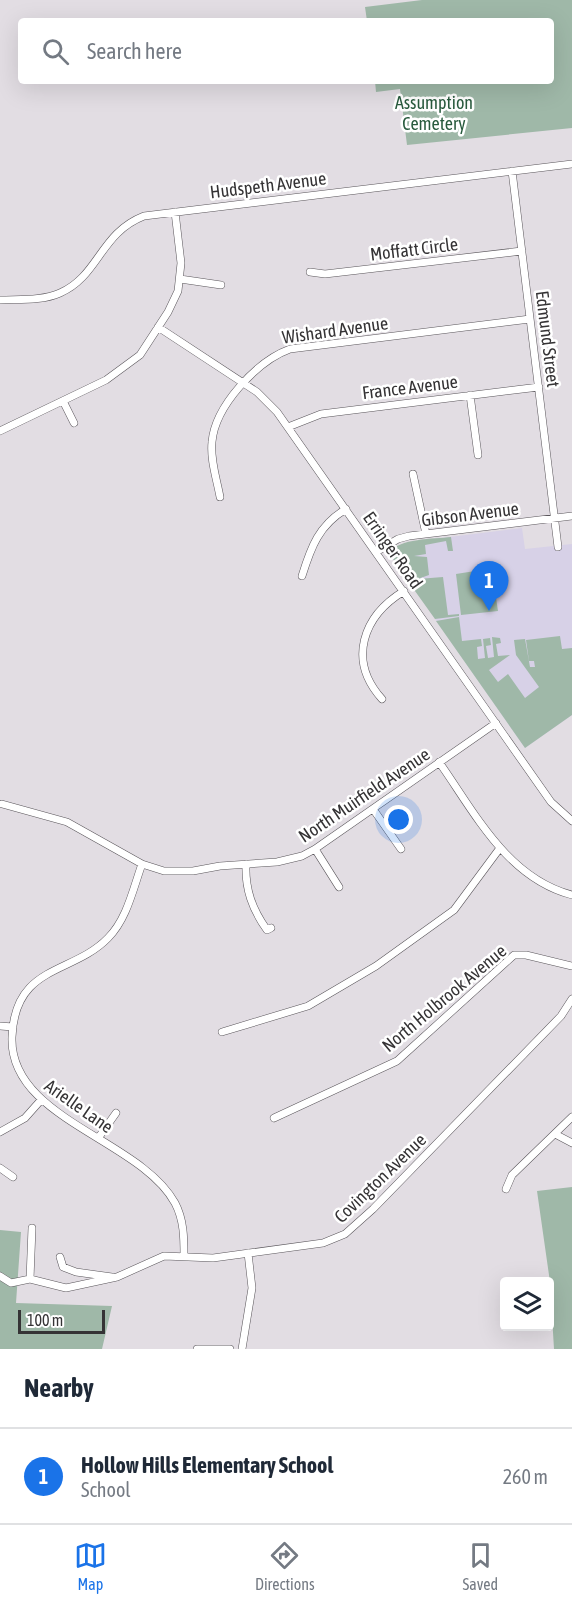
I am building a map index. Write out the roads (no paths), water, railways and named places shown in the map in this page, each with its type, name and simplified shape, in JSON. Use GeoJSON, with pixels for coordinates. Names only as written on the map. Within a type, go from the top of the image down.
{"type":"FeatureCollection","features":[{"type":"Feature","properties":{"kind":"street","name":"Hudspeth Avenue"},"geometry":{"type":"LineString","coordinates":[[0,300],[42,298],[61,292],[83,277],[110,239],[123,226],[144,216],[572,164]]}},
{"type":"Feature","properties":{"kind":"street","name":"Edmund Street"},"geometry":{"type":"LineString","coordinates":[[512,171],[558,547]]}},
{"type":"Feature","properties":{"kind":"street"},"geometry":{"type":"LineString","coordinates":[[0,432],[106,380],[130,364],[174,302],[180,279],[181,263],[175,212]]}},
{"type":"Feature","properties":{"kind":"street","name":"Moffatt Circle"},"geometry":{"type":"LineString","coordinates":[[310,272],[325,274],[522,251]]}},
{"type":"Feature","properties":{"kind":"street"},"geometry":{"type":"LineString","coordinates":[[180,279],[221,285]]}},
{"type":"Feature","properties":{"kind":"street","name":"Wishard Avenue"},"geometry":{"type":"LineString","coordinates":[[220,497],[211,450],[213,432],[221,414],[244,382],[265,360],[290,349],[530,319]]}},
{"type":"Feature","properties":{"kind":"street","name":"Erringer Road"},"geometry":{"type":"LineString","coordinates":[[158,327],[244,382],[268,401],[551,802],[572,821]]}},
{"type":"Feature","properties":{"kind":"street","name":"France Avenue"},"geometry":{"type":"LineString","coordinates":[[288,427],[321,414],[539,387]]}},
{"type":"Feature","properties":{"kind":"street"},"geometry":{"type":"LineString","coordinates":[[470,395],[478,455]]}},
{"type":"Feature","properties":{"kind":"street"},"geometry":{"type":"LineString","coordinates":[[63,401],[74,423]]}},
{"type":"Feature","properties":{"kind":"street"},"geometry":{"type":"LineString","coordinates":[[413,474],[426,534]]}},
{"type":"Feature","properties":{"kind":"street"},"geometry":{"type":"LineString","coordinates":[[302,576],[318,533],[329,520],[346,509]]}},
{"type":"Feature","properties":{"kind":"street","name":"Gibson Avenue"},"geometry":{"type":"LineString","coordinates":[[376,552],[398,539],[572,516]]}},
{"type":"Feature","properties":{"kind":"street"},"geometry":{"type":"LineString","coordinates":[[382,699],[365,671],[364,640],[378,611],[404,591]]}},
{"type":"Feature","properties":{"kind":"street","name":"North Muirfield Avenue"},"geometry":{"type":"LineString","coordinates":[[2,804],[67,822],[142,864],[174,872],[288,861],[315,849],[496,723]]}},
{"type":"Feature","properties":{"kind":"street"},"geometry":{"type":"LineString","coordinates":[[439,762],[500,848],[529,875],[572,895]]}},
{"type":"Feature","properties":{"kind":"street"},"geometry":{"type":"LineString","coordinates":[[372,809],[401,849]]}},
{"type":"Feature","properties":{"kind":"street"},"geometry":{"type":"LineString","coordinates":[[222,1032],[308,1006],[376,966],[454,910],[500,848]]}},
{"type":"Feature","properties":{"kind":"street"},"geometry":{"type":"LineString","coordinates":[[315,849],[339,887]]}},
{"type":"Feature","properties":{"kind":"street","name":"Arielle Lane"},"geometry":{"type":"LineString","coordinates":[[142,864],[124,914],[113,933],[98,947],[53,969],[35,982],[23,998],[13,1027],[13,1050],[19,1071],[30,1089],[41,1100],[99,1137],[165,1189],[181,1220],[184,1257]]}},
{"type":"Feature","properties":{"kind":"street"},"geometry":{"type":"LineString","coordinates":[[246,864],[247,885],[252,905],[267,930],[271,928]]}},
{"type":"Feature","properties":{"kind":"street","name":"North Holbrook Avenue"},"geometry":{"type":"LineString","coordinates":[[274,1118],[397,1060],[514,955],[526,955],[572,966]]}},
{"type":"Feature","properties":{"kind":"street","name":"Covington Avenue"},"geometry":{"type":"LineString","coordinates":[[0,1276],[11,1283],[30,1280],[66,1288],[117,1277],[164,1256],[213,1258],[323,1243],[355,1227],[561,1016],[572,999]]}},
{"type":"Feature","properties":{"kind":"street"},"geometry":{"type":"LineString","coordinates":[[0,1026],[13,1027]]}},
{"type":"Feature","properties":{"kind":"street"},"geometry":{"type":"LineString","coordinates":[[0,1132],[25,1118],[41,1100]]}},
{"type":"Feature","properties":{"kind":"street"},"geometry":{"type":"LineString","coordinates":[[99,1137],[116,1113]]}},
{"type":"Feature","properties":{"kind":"street"},"geometry":{"type":"LineString","coordinates":[[506,1189],[512,1175],[572,1117]]}},
{"type":"Feature","properties":{"kind":"street"},"geometry":{"type":"LineString","coordinates":[[555,1134],[572,1143]]}},
{"type":"Feature","properties":{"kind":"street"},"geometry":{"type":"LineString","coordinates":[[0,1168],[13,1177]]}},
{"type":"Feature","properties":{"kind":"street"},"geometry":{"type":"LineString","coordinates":[[30,1280],[32,1228]]}},
{"type":"Feature","properties":{"kind":"street"},"geometry":{"type":"LineString","coordinates":[[242,1349],[252,1288],[248,1253]]}},
{"type":"Feature","properties":{"kind":"street"},"geometry":{"type":"LineString","coordinates":[[60,1257],[63,1267],[76,1272],[117,1277]]}},
{"type":"Feature","properties":{"kind":"street"},"geometry":{"type":"LineString","coordinates":[[196,1349],[230,1349]]}},
{"type":"Feature","properties":{"kind":"place","name":"Hollow Hills Elementary School"},"geometry":{"type":"Point","coordinates":[489,611]}},
{"type":"Feature","properties":{"kind":"park label","name":"Assumption Cemetery"},"geometry":{"type":"Point","coordinates":[434,112]}}]}
